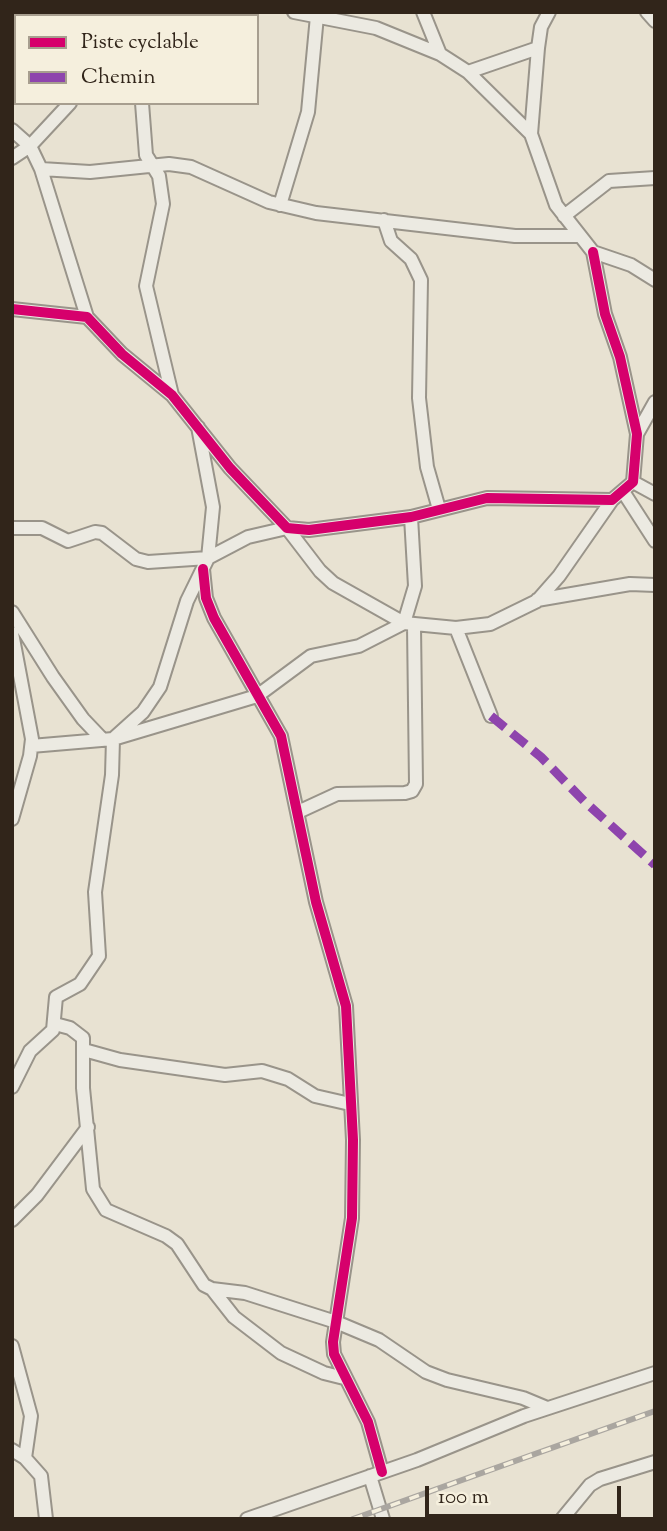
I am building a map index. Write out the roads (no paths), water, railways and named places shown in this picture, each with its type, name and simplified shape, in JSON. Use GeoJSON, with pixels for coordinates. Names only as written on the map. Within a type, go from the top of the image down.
{"type":"FeatureCollection","features":[{"type":"Feature","properties":{"kind":"street"},"geometry":{"type":"LineString","coordinates":[[295,12],[376,28],[440,54],[468,72],[531,134],[564,216],[593,252],[605,314],[620,357],[637,434],[633,482],[618,496],[559,576],[537,601]]}},
{"type":"Feature","properties":{"kind":"street"},"geometry":{"type":"LineString","coordinates":[[423,12],[440,54]]}},
{"type":"Feature","properties":{"kind":"street"},"geometry":{"type":"LineString","coordinates":[[531,134],[541,27],[549,12]]}},
{"type":"Feature","properties":{"kind":"street"},"geometry":{"type":"LineString","coordinates":[[647,12],[655,21]]}},
{"type":"Feature","properties":{"kind":"street"},"geometry":{"type":"LineString","coordinates":[[280,205],[308,112],[317,16]]}},
{"type":"Feature","properties":{"kind":"street"},"geometry":{"type":"LineString","coordinates":[[468,72],[538,48]]}},
{"type":"Feature","properties":{"kind":"street"},"geometry":{"type":"LineString","coordinates":[[12,158],[30,146],[68,105]]}},
{"type":"Feature","properties":{"kind":"street"},"geometry":{"type":"LineString","coordinates":[[142,105],[143,139],[150,166],[159,176],[163,204],[146,286],[172,395]]}},
{"type":"Feature","properties":{"kind":"street"},"geometry":{"type":"LineString","coordinates":[[12,130],[30,146],[41,169],[87,317],[122,354],[172,395],[230,468],[287,528],[320,571],[333,583],[409,624],[456,628],[490,624],[537,601],[630,584],[655,585]]}},
{"type":"Feature","properties":{"kind":"street"},"geometry":{"type":"LineString","coordinates":[[41,169],[90,172],[169,164],[191,167],[280,205],[316,213],[515,236],[580,236]]}},
{"type":"Feature","properties":{"kind":"street"},"geometry":{"type":"LineString","coordinates":[[564,216],[609,181],[655,178]]}},
{"type":"Feature","properties":{"kind":"street"},"geometry":{"type":"LineString","coordinates":[[384,220],[391,240],[411,259],[421,280],[419,398],[427,467],[439,509]]}},
{"type":"Feature","properties":{"kind":"street"},"geometry":{"type":"LineString","coordinates":[[593,252],[631,265],[655,280]]}},
{"type":"Feature","properties":{"kind":"street"},"geometry":{"type":"LineString","coordinates":[[12,309],[87,317]]}},
{"type":"Feature","properties":{"kind":"street"},"geometry":{"type":"LineString","coordinates":[[637,434],[655,402]]}},
{"type":"Feature","properties":{"kind":"street"},"geometry":{"type":"LineString","coordinates":[[197,427],[213,506],[206,563],[206,598],[214,618],[281,736],[316,902],[346,1006],[352,1218],[336,1322],[334,1354],[369,1422],[383,1519]]}},
{"type":"Feature","properties":{"kind":"street"},"geometry":{"type":"LineString","coordinates":[[633,482],[655,494]]}},
{"type":"Feature","properties":{"kind":"street"},"geometry":{"type":"LineString","coordinates":[[108,740],[143,712],[160,687],[187,601],[206,563],[248,537],[287,528],[309,530],[411,517],[487,498],[618,496]]}},
{"type":"Feature","properties":{"kind":"street"},"geometry":{"type":"LineString","coordinates":[[618,496],[655,541]]}},
{"type":"Feature","properties":{"kind":"street"},"geometry":{"type":"LineString","coordinates":[[298,812],[325,797],[337,794],[405,793],[412,791],[416,784],[409,624],[415,586],[411,517]]}},
{"type":"Feature","properties":{"kind":"street"},"geometry":{"type":"LineString","coordinates":[[12,528],[42,528],[68,541],[95,532],[102,533],[141,561],[206,563]]}},
{"type":"Feature","properties":{"kind":"street"},"geometry":{"type":"LineString","coordinates":[[12,612],[75,708],[108,740],[112,775],[95,892],[99,956],[80,984],[56,997],[53,1030],[24,1060],[12,1087]]}},
{"type":"Feature","properties":{"kind":"street"},"geometry":{"type":"LineString","coordinates":[[31,746],[108,740],[257,696],[311,656],[359,646],[409,624]]}},
{"type":"Feature","properties":{"kind":"street"},"geometry":{"type":"LineString","coordinates":[[456,628],[491,716]]}},
{"type":"Feature","properties":{"kind":"street"},"geometry":{"type":"LineString","coordinates":[[12,633],[31,746],[12,819]]}},
{"type":"Feature","properties":{"kind":"street"},"geometry":{"type":"LineString","coordinates":[[55,1024],[79,1033],[84,1050],[83,1088],[96,1198],[117,1216],[166,1236],[177,1244],[205,1285],[212,1289],[234,1317],[281,1353],[324,1373],[344,1378]]}},
{"type":"Feature","properties":{"kind":"street"},"geometry":{"type":"LineString","coordinates":[[84,1050],[120,1060],[225,1075],[262,1071],[288,1079],[315,1096],[350,1104]]}},
{"type":"Feature","properties":{"kind":"street"},"geometry":{"type":"LineString","coordinates":[[12,1220],[37,1195],[88,1127]]}},
{"type":"Feature","properties":{"kind":"street"},"geometry":{"type":"LineString","coordinates":[[212,1289],[245,1293],[336,1322],[379,1340],[426,1371],[447,1380],[514,1395],[547,1408]]}},
{"type":"Feature","properties":{"kind":"street"},"geometry":{"type":"LineString","coordinates":[[12,1346],[31,1416],[25,1458]]}},
{"type":"Feature","properties":{"kind":"street"},"geometry":{"type":"LineString","coordinates":[[247,1519],[376,1474],[547,1408],[601,1393],[655,1373]]}},
{"type":"Feature","properties":{"kind":"street"},"geometry":{"type":"LineString","coordinates":[[12,1450],[25,1458],[44,1484],[46,1519]]}},
{"type":"Feature","properties":{"kind":"street"},"geometry":{"type":"LineString","coordinates":[[562,1519],[590,1485],[600,1479],[655,1462]]}},
{"type":"Feature","properties":{"kind":"railway"},"geometry":{"type":"LineString","coordinates":[[353,1519],[655,1411]]}}]}
